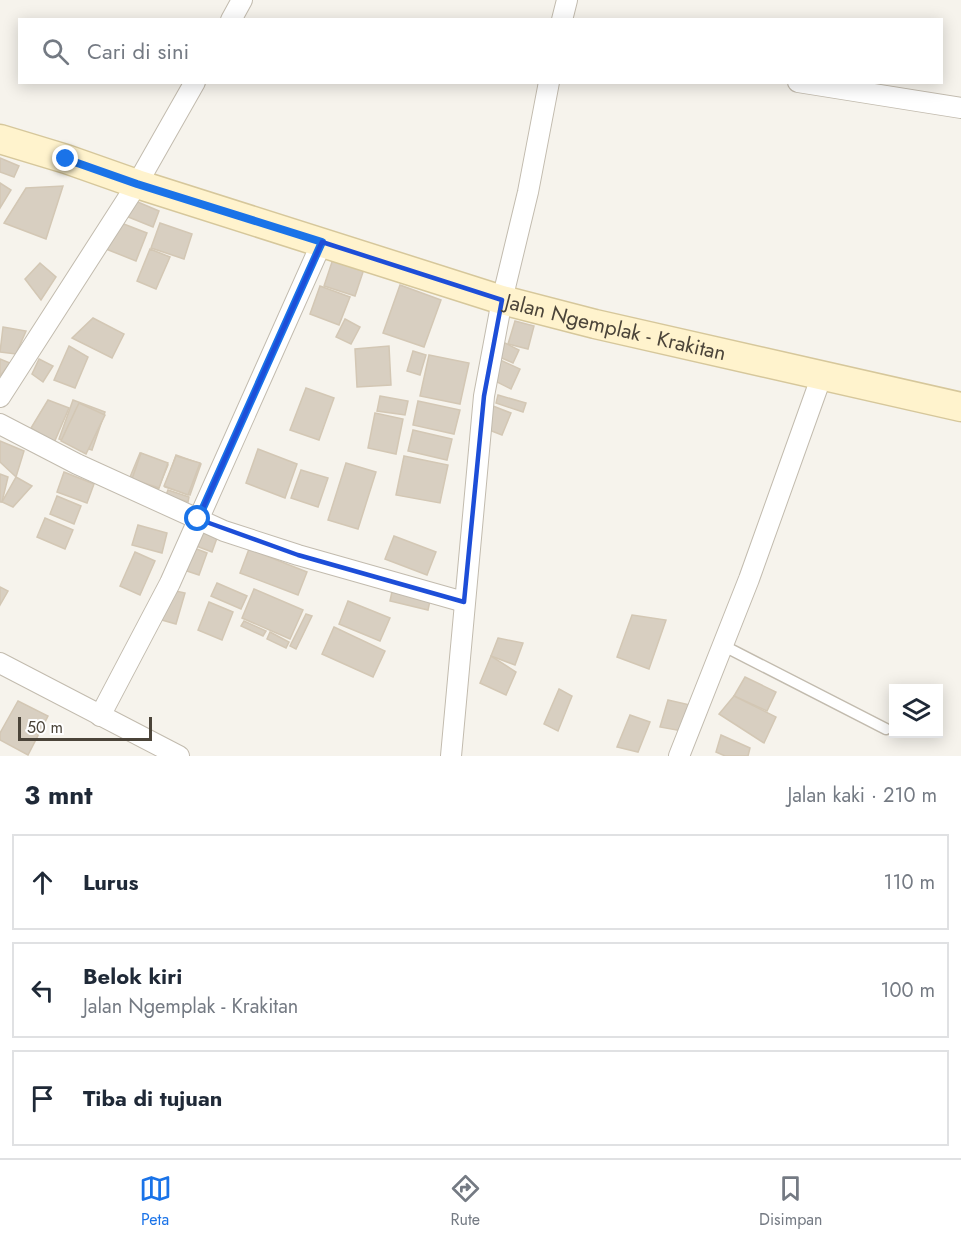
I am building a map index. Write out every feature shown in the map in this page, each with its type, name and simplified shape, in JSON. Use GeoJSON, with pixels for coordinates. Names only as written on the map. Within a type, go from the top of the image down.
{"type":"FeatureCollection","features":[{"type":"Feature","properties":{"kind":"street"},"geometry":{"type":"LineString","coordinates":[[232,18],[242,0]]}},
{"type":"Feature","properties":{"kind":"street"},"geometry":{"type":"LineString","coordinates":[[562,18],[567,0]]}},
{"type":"Feature","properties":{"kind":"street"},"geometry":{"type":"LineString","coordinates":[[2,392],[137,184],[194,84]]}},
{"type":"Feature","properties":{"kind":"street"},"geometry":{"type":"LineString","coordinates":[[451,756],[484,396],[502,300],[528,192],[549,84]]}},
{"type":"Feature","properties":{"kind":"street"},"geometry":{"type":"LineString","coordinates":[[811,84],[961,108]]}},
{"type":"Feature","properties":{"kind":"street","name":"Jalan Ngemplak - Krakitan"},"geometry":{"type":"LineString","coordinates":[[0,139],[502,300],[596,324],[960,405]]}},
{"type":"Feature","properties":{"kind":"street"},"geometry":{"type":"LineString","coordinates":[[100,716],[170,583],[322,242]]}},
{"type":"Feature","properties":{"kind":"street"},"geometry":{"type":"LineString","coordinates":[[679,756],[749,579],[822,375]]}},
{"type":"Feature","properties":{"kind":"street"},"geometry":{"type":"LineString","coordinates":[[0,424],[77,464],[224,531],[298,555],[464,602]]}},
{"type":"Feature","properties":{"kind":"street"},"geometry":{"type":"LineString","coordinates":[[0,663],[179,756]]}},
{"type":"Feature","properties":{"kind":"lane"},"geometry":{"type":"LineString","coordinates":[[722,645],[886,729]]}},
{"type":"Feature","properties":{"kind":"highlighted area"},"geometry":{"type":"Polygon","coordinates":[[[322,242],[502,300],[484,396],[464,602],[298,555],[198,519],[322,242]]]}},
{"type":"Feature","properties":{"kind":"building"},"geometry":{"type":"Polygon","coordinates":[[[0,158],[19,166],[14,177],[0,172],[0,158]]]}},
{"type":"Feature","properties":{"kind":"building"},"geometry":{"type":"Polygon","coordinates":[[[0,183],[11,190],[0,208],[0,183]]]}},
{"type":"Feature","properties":{"kind":"building"},"geometry":{"type":"Polygon","coordinates":[[[63,186],[46,239],[4,223],[26,188],[63,186]]]}},
{"type":"Feature","properties":{"kind":"building"},"geometry":{"type":"Polygon","coordinates":[[[133,200],[159,211],[153,227],[126,216],[133,200]]]}},
{"type":"Feature","properties":{"kind":"building"},"geometry":{"type":"Polygon","coordinates":[[[116,221],[147,233],[136,261],[106,249],[116,221]]]}},
{"type":"Feature","properties":{"kind":"building"},"geometry":{"type":"Polygon","coordinates":[[[160,223],[192,234],[184,259],[151,248],[160,223]]]}},
{"type":"Feature","properties":{"kind":"building"},"geometry":{"type":"Polygon","coordinates":[[[150,249],[170,257],[156,289],[137,281],[150,249]]]}},
{"type":"Feature","properties":{"kind":"building"},"geometry":{"type":"Polygon","coordinates":[[[333,259],[364,269],[355,296],[324,286],[333,259]]]}},
{"type":"Feature","properties":{"kind":"building"},"geometry":{"type":"Polygon","coordinates":[[[40,263],[56,277],[41,300],[25,279],[40,263]]]}},
{"type":"Feature","properties":{"kind":"building"},"geometry":{"type":"Polygon","coordinates":[[[400,285],[441,300],[424,347],[383,333],[400,285]]]}},
{"type":"Feature","properties":{"kind":"building"},"geometry":{"type":"Polygon","coordinates":[[[320,286],[350,297],[339,325],[310,314],[320,286]]]}},
{"type":"Feature","properties":{"kind":"building"},"geometry":{"type":"Polygon","coordinates":[[[93,318],[124,334],[112,358],[72,338],[93,318]]]}},
{"type":"Feature","properties":{"kind":"building"},"geometry":{"type":"Polygon","coordinates":[[[345,319],[360,327],[351,344],[336,337],[345,319]]]}},
{"type":"Feature","properties":{"kind":"building"},"geometry":{"type":"Polygon","coordinates":[[[515,321],[534,326],[528,349],[508,344],[515,321]]]}},
{"type":"Feature","properties":{"kind":"building"},"geometry":{"type":"Polygon","coordinates":[[[3,327],[26,331],[16,354],[0,352],[3,327]]]}},
{"type":"Feature","properties":{"kind":"building"},"geometry":{"type":"Polygon","coordinates":[[[501,341],[519,350],[513,363],[495,355],[501,341]]]}},
{"type":"Feature","properties":{"kind":"building"},"geometry":{"type":"Polygon","coordinates":[[[69,346],[88,357],[75,388],[54,380],[69,346]]]}},
{"type":"Feature","properties":{"kind":"building"},"geometry":{"type":"Polygon","coordinates":[[[389,346],[391,385],[357,387],[355,349],[389,346]]]}},
{"type":"Feature","properties":{"kind":"building"},"geometry":{"type":"Polygon","coordinates":[[[413,351],[426,355],[420,375],[407,371],[413,351]]]}},
{"type":"Feature","properties":{"kind":"building"},"geometry":{"type":"Polygon","coordinates":[[[429,355],[469,363],[460,404],[420,396],[429,355]]]}},
{"type":"Feature","properties":{"kind":"building"},"geometry":{"type":"Polygon","coordinates":[[[0,359],[10,363],[0,376],[0,359]]]}},
{"type":"Feature","properties":{"kind":"building"},"geometry":{"type":"Polygon","coordinates":[[[39,359],[53,366],[43,382],[32,374],[39,359]]]}},
{"type":"Feature","properties":{"kind":"building"},"geometry":{"type":"Polygon","coordinates":[[[498,359],[520,369],[511,389],[489,378],[498,359]]]}},
{"type":"Feature","properties":{"kind":"building"},"geometry":{"type":"Polygon","coordinates":[[[306,388],[334,398],[319,440],[290,430],[306,388]]]}},
{"type":"Feature","properties":{"kind":"building"},"geometry":{"type":"Polygon","coordinates":[[[498,395],[526,403],[523,412],[496,403],[498,395]]]}},
{"type":"Feature","properties":{"kind":"building"},"geometry":{"type":"Polygon","coordinates":[[[380,396],[408,401],[405,415],[377,411],[380,396]]]}},
{"type":"Feature","properties":{"kind":"building"},"geometry":{"type":"Polygon","coordinates":[[[48,400],[69,408],[54,443],[31,428],[48,400]]]}},
{"type":"Feature","properties":{"kind":"building"},"geometry":{"type":"Polygon","coordinates":[[[73,400],[105,412],[92,450],[59,439],[73,400]]]}},
{"type":"Feature","properties":{"kind":"building"},"geometry":{"type":"Polygon","coordinates":[[[418,401],[460,410],[454,434],[413,425],[418,401]]]}},
{"type":"Feature","properties":{"kind":"building"},"geometry":{"type":"Polygon","coordinates":[[[79,403],[105,415],[86,454],[61,441],[79,403]]]}},
{"type":"Feature","properties":{"kind":"building"},"geometry":{"type":"Polygon","coordinates":[[[493,406],[511,413],[502,435],[484,428],[493,406]]]}},
{"type":"Feature","properties":{"kind":"building"},"geometry":{"type":"Polygon","coordinates":[[[375,413],[403,419],[396,454],[368,448],[375,413]]]}},
{"type":"Feature","properties":{"kind":"building"},"geometry":{"type":"Polygon","coordinates":[[[413,430],[452,439],[447,460],[408,451],[413,430]]]}},
{"type":"Feature","properties":{"kind":"building"},"geometry":{"type":"Polygon","coordinates":[[[0,441],[24,451],[16,477],[0,462],[0,441]]]}},
{"type":"Feature","properties":{"kind":"building"},"geometry":{"type":"Polygon","coordinates":[[[258,449],[297,464],[285,498],[246,483],[258,449]]]}},
{"type":"Feature","properties":{"kind":"building"},"geometry":{"type":"Polygon","coordinates":[[[140,453],[168,465],[158,489],[130,477],[140,453]]]}},
{"type":"Feature","properties":{"kind":"building"},"geometry":{"type":"Polygon","coordinates":[[[141,453],[168,463],[159,488],[132,479],[141,453]]]}},
{"type":"Feature","properties":{"kind":"building"},"geometry":{"type":"Polygon","coordinates":[[[176,455],[201,464],[190,495],[165,487],[176,455]]]}},
{"type":"Feature","properties":{"kind":"building"},"geometry":{"type":"Polygon","coordinates":[[[176,456],[200,463],[188,495],[164,486],[176,456]]]}},
{"type":"Feature","properties":{"kind":"building"},"geometry":{"type":"Polygon","coordinates":[[[404,456],[448,465],[440,503],[396,495],[404,456]]]}},
{"type":"Feature","properties":{"kind":"building"},"geometry":{"type":"Polygon","coordinates":[[[346,463],[376,472],[358,529],[328,520],[346,463]]]}},
{"type":"Feature","properties":{"kind":"building"},"geometry":{"type":"Polygon","coordinates":[[[301,470],[328,478],[318,507],[291,498],[301,470]]]}},
{"type":"Feature","properties":{"kind":"building"},"geometry":{"type":"Polygon","coordinates":[[[64,472],[94,484],[87,503],[57,492],[64,472]]]}},
{"type":"Feature","properties":{"kind":"building"},"geometry":{"type":"Polygon","coordinates":[[[0,474],[8,477],[2,502],[0,502],[0,474]]]}},
{"type":"Feature","properties":{"kind":"building"},"geometry":{"type":"Polygon","coordinates":[[[16,477],[32,486],[13,507],[2,502],[16,477]]]}},
{"type":"Feature","properties":{"kind":"building"},"geometry":{"type":"Polygon","coordinates":[[[168,490],[189,497],[188,502],[166,495],[168,490]]]}},
{"type":"Feature","properties":{"kind":"building"},"geometry":{"type":"Polygon","coordinates":[[[57,496],[81,506],[74,524],[50,514],[57,496]]]}},
{"type":"Feature","properties":{"kind":"building"},"geometry":{"type":"Polygon","coordinates":[[[45,518],[73,530],[65,549],[37,537],[45,518]]]}},
{"type":"Feature","properties":{"kind":"building"},"geometry":{"type":"Polygon","coordinates":[[[138,525],[167,533],[162,553],[132,545],[138,525]]]}},
{"type":"Feature","properties":{"kind":"building"},"geometry":{"type":"Polygon","coordinates":[[[196,530],[217,538],[212,552],[191,544],[196,530]]]}},
{"type":"Feature","properties":{"kind":"building"},"geometry":{"type":"Polygon","coordinates":[[[394,536],[436,552],[427,575],[385,559],[394,536]]]}},
{"type":"Feature","properties":{"kind":"building"},"geometry":{"type":"Polygon","coordinates":[[[189,546],[207,553],[199,575],[181,569],[189,546]]]}},
{"type":"Feature","properties":{"kind":"building"},"geometry":{"type":"Polygon","coordinates":[[[249,549],[307,572],[298,595],[240,573],[249,549]]]}},
{"type":"Feature","properties":{"kind":"building"},"geometry":{"type":"Polygon","coordinates":[[[135,552],[155,561],[140,595],[120,586],[135,552]]]}},
{"type":"Feature","properties":{"kind":"building"},"geometry":{"type":"Polygon","coordinates":[[[217,583],[247,596],[241,609],[211,596],[217,583]]]}},
{"type":"Feature","properties":{"kind":"building"},"geometry":{"type":"Polygon","coordinates":[[[0,587],[8,591],[0,605],[0,587]]]}},
{"type":"Feature","properties":{"kind":"building"},"geometry":{"type":"Polygon","coordinates":[[[393,587],[431,596],[428,610],[390,601],[393,587]]]}},
{"type":"Feature","properties":{"kind":"building"},"geometry":{"type":"Polygon","coordinates":[[[167,589],[185,593],[176,624],[158,619],[167,589]]]}},
{"type":"Feature","properties":{"kind":"building"},"geometry":{"type":"Polygon","coordinates":[[[254,589],[303,610],[290,639],[242,618],[254,589]]]}},
{"type":"Feature","properties":{"kind":"building"},"geometry":{"type":"Polygon","coordinates":[[[348,601],[390,618],[380,641],[339,624],[348,601]]]}},
{"type":"Feature","properties":{"kind":"building"},"geometry":{"type":"Polygon","coordinates":[[[209,602],[233,612],[222,640],[198,630],[209,602]]]}},
{"type":"Feature","properties":{"kind":"building"},"geometry":{"type":"Polygon","coordinates":[[[306,614],[312,616],[296,649],[290,646],[306,614]]]}},
{"type":"Feature","properties":{"kind":"building"},"geometry":{"type":"Polygon","coordinates":[[[632,615],[666,620],[649,669],[617,657],[632,615]]]}},
{"type":"Feature","properties":{"kind":"building"},"geometry":{"type":"Polygon","coordinates":[[[244,621],[266,631],[263,636],[241,626],[244,621]]]}},
{"type":"Feature","properties":{"kind":"building"},"geometry":{"type":"Polygon","coordinates":[[[334,627],[385,651],[373,677],[322,654],[334,627]]]}},
{"type":"Feature","properties":{"kind":"building"},"geometry":{"type":"Polygon","coordinates":[[[270,632],[289,642],[286,648],[267,639],[270,632]]]}},
{"type":"Feature","properties":{"kind":"building"},"geometry":{"type":"Polygon","coordinates":[[[498,638],[523,643],[515,665],[491,656],[498,638]]]}},
{"type":"Feature","properties":{"kind":"building"},"geometry":{"type":"Polygon","coordinates":[[[491,656],[516,672],[506,695],[480,683],[491,656]]]}},
{"type":"Feature","properties":{"kind":"building"},"geometry":{"type":"Polygon","coordinates":[[[745,677],[776,692],[767,711],[734,696],[745,677]]]}},
{"type":"Feature","properties":{"kind":"building"},"geometry":{"type":"Polygon","coordinates":[[[559,689],[572,696],[558,731],[544,724],[559,689]]]}},
{"type":"Feature","properties":{"kind":"building"},"geometry":{"type":"Polygon","coordinates":[[[734,696],[776,717],[764,743],[719,714],[734,696]]]}},
{"type":"Feature","properties":{"kind":"building"},"geometry":{"type":"Polygon","coordinates":[[[668,700],[690,705],[682,731],[660,727],[668,700]]]}},
{"type":"Feature","properties":{"kind":"building"},"geometry":{"type":"Polygon","coordinates":[[[18,701],[48,716],[28,755],[0,740],[0,733],[18,701]]]}},
{"type":"Feature","properties":{"kind":"building"},"geometry":{"type":"Polygon","coordinates":[[[630,715],[650,722],[638,752],[617,747],[630,715]]]}},
{"type":"Feature","properties":{"kind":"building"},"geometry":{"type":"Polygon","coordinates":[[[721,735],[750,748],[748,756],[725,756],[716,752],[721,735]]]}},
{"type":"Feature","properties":{"kind":"route"},"geometry":{"type":"LineString","coordinates":[[66,159],[137,184],[322,242],[198,519]]}}]}
